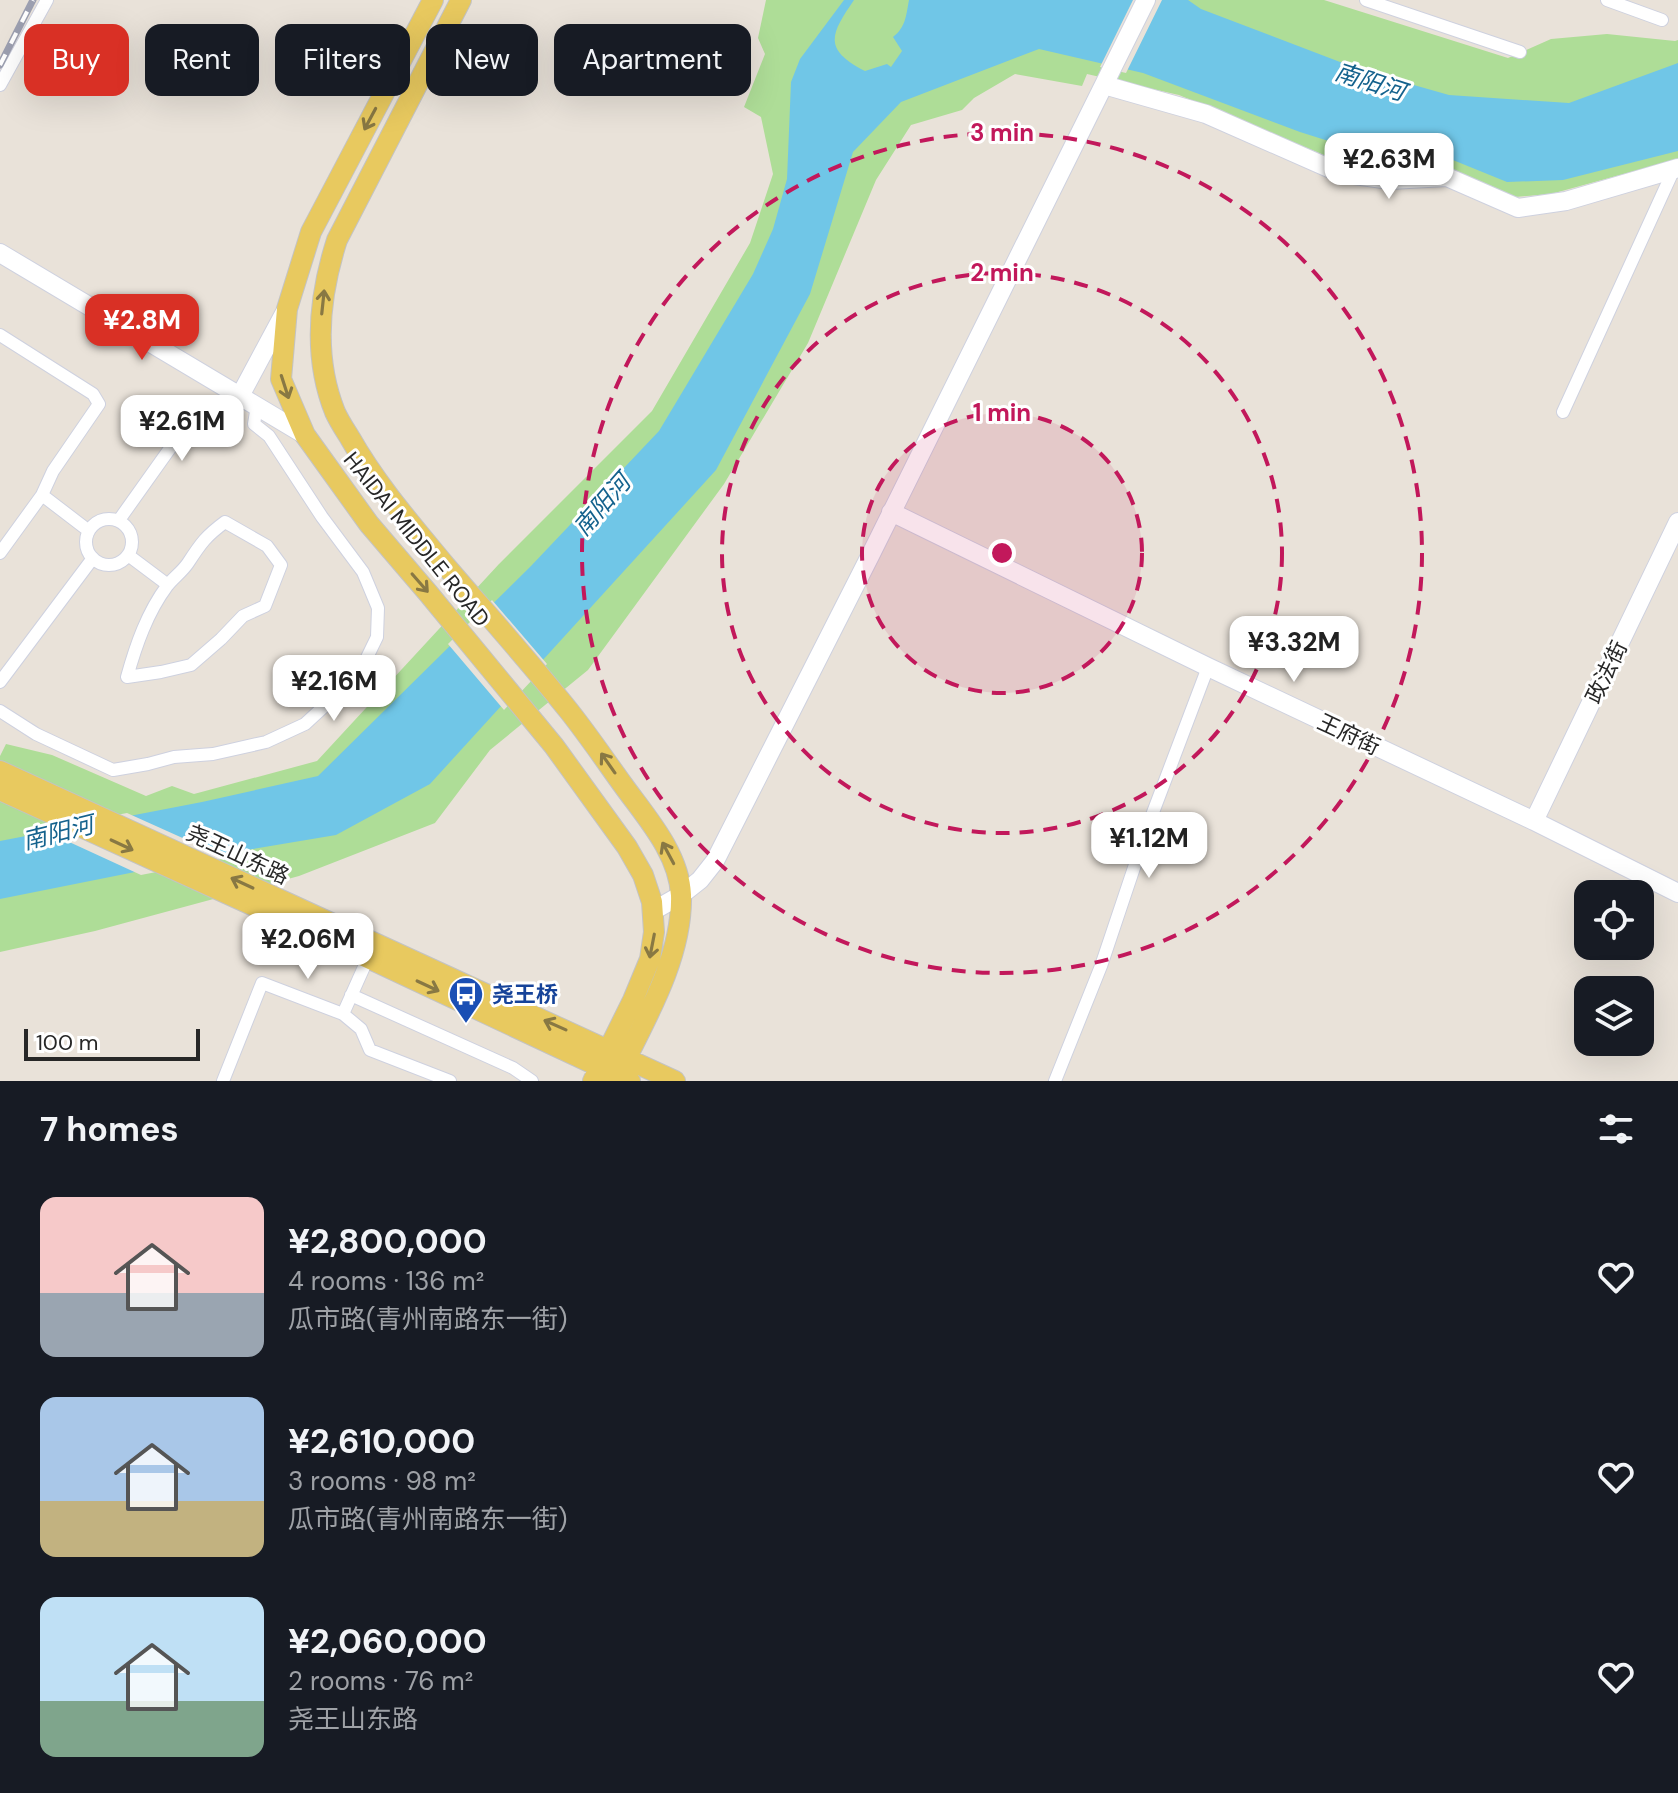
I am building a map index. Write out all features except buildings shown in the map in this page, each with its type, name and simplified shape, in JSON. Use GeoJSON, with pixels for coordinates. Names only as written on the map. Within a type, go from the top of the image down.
{"type":"FeatureCollection","features":[{"type":"Feature","properties":{"kind":"main road","name":"HAIDAI MIDDLE ROAD"},"geometry":{"type":"LineString","coordinates":[[433,0],[311,232],[287,309],[281,379],[305,435],[369,524],[554,746],[627,847],[643,875],[653,911],[650,959],[613,1070]]}},
{"type":"Feature","properties":{"kind":"main road","name":"HAIDAI MIDDLE ROAD"},"geometry":{"type":"LineString","coordinates":[[461,0],[337,240],[322,299],[322,353],[336,413],[359,455],[392,502],[569,711],[653,827],[676,868],[681,895],[678,936],[671,961],[613,1070]]}},
{"type":"Feature","properties":{"kind":"main road","name":"尧王山东路"},"geometry":{"type":"LineString","coordinates":[[0,771],[613,1070],[675,1081]]}},
{"type":"Feature","properties":{"kind":"main road","name":"尧王山东路"},"geometry":{"type":"LineString","coordinates":[[0,790],[363,950]]}},
{"type":"Feature","properties":{"kind":"street"},"geometry":{"type":"LineString","coordinates":[[0,85],[47,0]]}},
{"type":"Feature","properties":{"kind":"street"},"geometry":{"type":"LineString","coordinates":[[653,911],[700,880],[715,861],[1146,0]]}},
{"type":"Feature","properties":{"kind":"street"},"geometry":{"type":"LineString","coordinates":[[1366,0],[1520,52]]}},
{"type":"Feature","properties":{"kind":"street"},"geometry":{"type":"LineString","coordinates":[[1607,0],[1662,20]]}},
{"type":"Feature","properties":{"kind":"street"},"geometry":{"type":"LineString","coordinates":[[1107,80],[1206,114],[1340,173],[1390,180],[1447,177],[1518,208],[1566,201],[1676,168]]}},
{"type":"Feature","properties":{"kind":"street"},"geometry":{"type":"LineString","coordinates":[[1563,412],[1676,168]]}},
{"type":"Feature","properties":{"kind":"street"},"geometry":{"type":"LineString","coordinates":[[1664,191],[1678,198]]}},
{"type":"Feature","properties":{"kind":"street"},"geometry":{"type":"LineString","coordinates":[[0,253],[305,435]]}},
{"type":"Feature","properties":{"kind":"street"},"geometry":{"type":"LineString","coordinates":[[119,520],[193,416],[206,406],[240,396],[287,309]]}},
{"type":"Feature","properties":{"kind":"street"},"geometry":{"type":"LineString","coordinates":[[0,335],[93,394],[99,404],[53,471],[42,495],[0,553]]}},
{"type":"Feature","properties":{"kind":"street"},"geometry":{"type":"LineString","coordinates":[[0,711],[36,734],[113,770],[266,742],[305,724],[359,674],[377,637],[378,608],[363,572],[322,517],[269,436],[254,424],[257,406]]}},
{"type":"Feature","properties":{"kind":"street"},"geometry":{"type":"LineString","coordinates":[[42,495],[89,531]]}},
{"type":"Feature","properties":{"kind":"street","name":"王府街"},"geometry":{"type":"LineString","coordinates":[[891,512],[1678,893]]}},
{"type":"Feature","properties":{"kind":"street"},"geometry":{"type":"LineString","coordinates":[[104,519],[119,520],[131,535],[128,555],[110,565],[93,558],[86,543],[89,531],[104,519]]}},
{"type":"Feature","properties":{"kind":"street"},"geometry":{"type":"LineString","coordinates":[[225,522],[267,546],[281,565],[265,606],[243,616],[191,665],[127,677],[144,627],[168,585],[187,565],[206,536],[225,522]]}},
{"type":"Feature","properties":{"kind":"street","name":"政法街"},"geometry":{"type":"LineString","coordinates":[[1534,821],[1678,522]]}},
{"type":"Feature","properties":{"kind":"street"},"geometry":{"type":"LineString","coordinates":[[128,555],[168,585]]}},
{"type":"Feature","properties":{"kind":"street"},"geometry":{"type":"LineString","coordinates":[[0,682],[93,558]]}},
{"type":"Feature","properties":{"kind":"street"},"geometry":{"type":"LineString","coordinates":[[1055,1081],[1101,966],[1149,823],[1208,667]]}},
{"type":"Feature","properties":{"kind":"street"},"geometry":{"type":"LineString","coordinates":[[343,1014],[363,950]]}},
{"type":"Feature","properties":{"kind":"street"},"geometry":{"type":"LineString","coordinates":[[223,1081],[262,983],[343,1014],[361,1029],[370,1050],[450,1081]]}},
{"type":"Feature","properties":{"kind":"street"},"geometry":{"type":"LineString","coordinates":[[351,995],[513,1068],[532,1081]]}},
{"type":"Feature","properties":{"kind":"green space"},"geometry":{"type":"Polygon","coordinates":[[[766,0],[1324,0],[1508,58],[1551,39],[1607,34],[1678,40],[1678,159],[1551,194],[1515,197],[1435,167],[1348,165],[1179,95],[1087,74],[1082,86],[1015,74],[974,98],[962,110],[911,125],[876,180],[808,343],[724,484],[588,670],[490,750],[435,823],[299,876],[95,931],[0,952],[0,756],[6,744],[52,755],[146,796],[172,786],[194,794],[317,761],[499,564],[652,411],[750,243],[773,174],[761,117],[744,107],[751,96],[765,54],[758,38],[766,0]]]}},
{"type":"Feature","properties":{"kind":"water","name":"南阳河"},"geometry":{"type":"Polygon","coordinates":[[[844,0],[854,0],[836,32],[837,48],[842,56],[865,71],[887,64],[891,67],[902,51],[893,37],[903,25],[909,0],[1188,0],[1201,9],[1361,70],[1449,95],[1569,103],[1678,63],[1678,151],[1563,180],[1507,182],[1443,156],[1368,136],[1338,144],[1143,73],[1039,49],[901,102],[853,152],[810,294],[716,470],[430,784],[336,835],[0,899],[0,841],[318,776],[531,566],[659,431],[753,274],[773,229],[787,179],[791,82],[800,59],[844,0]]]}},
{"type":"Feature","properties":{"kind":"pier"},"geometry":{"type":"Polygon","coordinates":[[[1133,0],[1162,0],[1126,73],[1100,67],[1133,0]]]}},
{"type":"Feature","properties":{"kind":"pier"},"geometry":{"type":"Polygon","coordinates":[[[492,600],[547,664],[504,710],[448,644],[492,600]]]}},
{"type":"Feature","properties":{"kind":"pier"},"geometry":{"type":"Polygon","coordinates":[[[127,813],[227,858],[141,875],[41,829],[127,813]]]}},
{"type":"Feature","properties":{"kind":"railway"},"geometry":{"type":"LineString","coordinates":[[0,65],[33,0]]}},
{"type":"Feature","properties":{"kind":"place","name":"尧王桥"},"geometry":{"type":"Point","coordinates":[466,1025]}}]}
